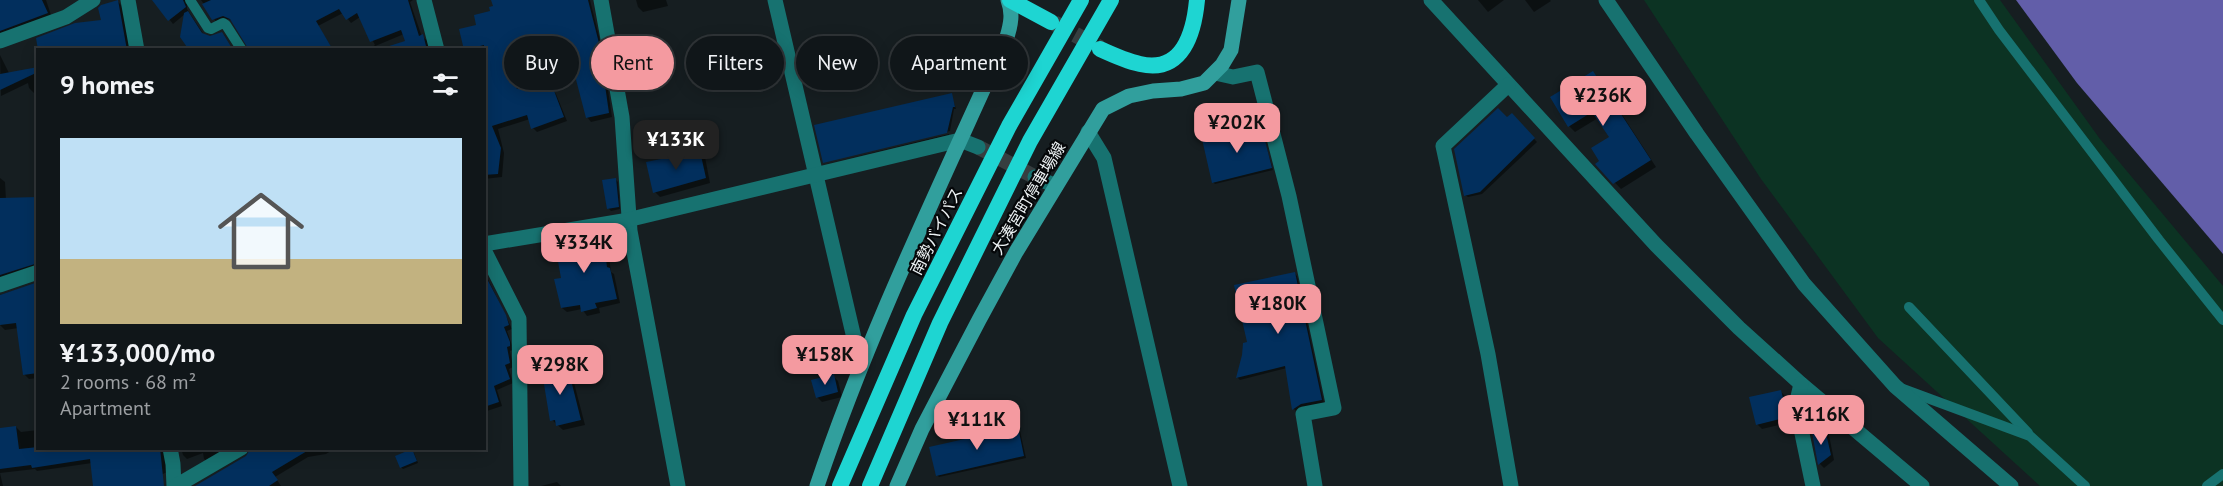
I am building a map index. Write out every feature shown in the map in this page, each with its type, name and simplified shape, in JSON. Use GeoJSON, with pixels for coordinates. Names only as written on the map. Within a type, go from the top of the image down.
{"type":"FeatureCollection","features":[{"type":"Feature","properties":{"kind":"highway"},"geometry":{"type":"LineString","coordinates":[[1009,0],[1052,22]]}},
{"type":"Feature","properties":{"kind":"highway","name":"南勢バイパス"},"geometry":{"type":"LineString","coordinates":[[840,486],[886,376],[919,305],[1010,126],[1081,0]]}},
{"type":"Feature","properties":{"kind":"highway"},"geometry":{"type":"LineString","coordinates":[[870,486],[940,323],[1025,152],[1111,0]]}},
{"type":"Feature","properties":{"kind":"highway"},"geometry":{"type":"LineString","coordinates":[[1101,49],[1143,65],[1169,61],[1184,48],[1191,36],[1195,23],[1197,0]]}},
{"type":"Feature","properties":{"kind":"main road"},"geometry":{"type":"LineString","coordinates":[[817,486],[863,359],[898,275],[1007,37],[1011,22],[1009,0]]}},
{"type":"Feature","properties":{"kind":"main road","name":"大湊宮町停車場線"},"geometry":{"type":"LineString","coordinates":[[897,486],[922,429],[1016,252],[1103,109],[1116,101],[1153,91],[1204,83],[1215,73],[1231,50],[1239,0]]}},
{"type":"Feature","properties":{"kind":"street"},"geometry":{"type":"LineString","coordinates":[[0,41],[66,17],[93,0]]}},
{"type":"Feature","properties":{"kind":"street"},"geometry":{"type":"LineString","coordinates":[[128,0],[137,48]]}},
{"type":"Feature","properties":{"kind":"street"},"geometry":{"type":"LineString","coordinates":[[424,0],[436,48]]}},
{"type":"Feature","properties":{"kind":"street"},"geometry":{"type":"LineString","coordinates":[[601,0],[622,117],[630,231],[678,486]]}},
{"type":"Feature","properties":{"kind":"street"},"geometry":{"type":"LineString","coordinates":[[775,0],[854,338],[863,359]]}},
{"type":"Feature","properties":{"kind":"street"},"geometry":{"type":"LineString","coordinates":[[1431,0],[1656,245],[1739,328],[1801,384],[1922,486]]}},
{"type":"Feature","properties":{"kind":"street"},"geometry":{"type":"LineString","coordinates":[[1606,0],[1697,134],[1804,284],[1895,386],[2011,486]]}},
{"type":"Feature","properties":{"kind":"street"},"geometry":{"type":"LineString","coordinates":[[1215,73],[1233,77],[1257,72],[1289,196],[1334,408],[1303,414],[1315,486]]}},
{"type":"Feature","properties":{"kind":"street"},"geometry":{"type":"LineString","coordinates":[[1508,85],[1443,146],[1488,354],[1511,486]]}},
{"type":"Feature","properties":{"kind":"street"},"geometry":{"type":"LineString","coordinates":[[1088,132],[1104,158],[1180,486]]}},
{"type":"Feature","properties":{"kind":"street"},"geometry":{"type":"LineString","coordinates":[[486,244],[630,218],[960,141],[978,147]]}},
{"type":"Feature","properties":{"kind":"street"},"geometry":{"type":"LineString","coordinates":[[1035,177],[1056,186]]}},
{"type":"Feature","properties":{"kind":"street"},"geometry":{"type":"LineString","coordinates":[[486,254],[519,319],[521,486]]}},
{"type":"Feature","properties":{"kind":"street"},"geometry":{"type":"LineString","coordinates":[[0,285],[36,273]]}},
{"type":"Feature","properties":{"kind":"street"},"geometry":{"type":"LineString","coordinates":[[1801,384],[1796,405],[1813,486]]}},
{"type":"Feature","properties":{"kind":"street"},"geometry":{"type":"LineString","coordinates":[[170,450],[175,486],[238,450]]}},
{"type":"Feature","properties":{"kind":"lane"},"geometry":{"type":"LineString","coordinates":[[190,0],[208,28],[211,29],[223,23],[241,48]]}},
{"type":"Feature","properties":{"kind":"lane"},"geometry":{"type":"LineString","coordinates":[[1979,0],[1999,30],[2138,213],[2223,320]]}},
{"type":"Feature","properties":{"kind":"lane"},"geometry":{"type":"LineString","coordinates":[[1909,307],[2030,436],[2085,486]]}},
{"type":"Feature","properties":{"kind":"lane"},"geometry":{"type":"LineString","coordinates":[[1895,386],[2030,436]]}},
{"type":"Feature","properties":{"kind":"lane"},"geometry":{"type":"LineString","coordinates":[[2207,486],[2223,474]]}},
{"type":"Feature","properties":{"kind":"green space"},"geometry":{"type":"Polygon","coordinates":[[[1644,0],[2000,0],[2100,139],[2223,286],[2223,486],[2040,486],[1878,338],[1761,179],[1644,0]]]}},
{"type":"Feature","properties":{"kind":"shaded area"},"geometry":{"type":"Polygon","coordinates":[[[2016,0],[2223,0],[2223,254],[2077,83],[2016,0]]]}},
{"type":"Feature","properties":{"kind":"building"},"geometry":{"type":"Polygon","coordinates":[[[0,0],[42,0],[48,13],[0,31],[0,0]]]}},
{"type":"Feature","properties":{"kind":"building"},"geometry":{"type":"Polygon","coordinates":[[[118,0],[127,48],[38,48],[36,38],[75,23],[101,20],[98,8],[118,0]]]}},
{"type":"Feature","properties":{"kind":"building"},"geometry":{"type":"Polygon","coordinates":[[[152,0],[183,0],[186,7],[168,21],[152,0]]]}},
{"type":"Feature","properties":{"kind":"building"},"geometry":{"type":"Polygon","coordinates":[[[211,0],[408,0],[419,36],[423,34],[426,48],[386,48],[405,41],[401,30],[370,42],[357,13],[346,20],[339,9],[316,21],[332,48],[248,48],[230,19],[223,16],[212,20],[202,4],[211,0]]]}},
{"type":"Feature","properties":{"kind":"building"},"geometry":{"type":"Polygon","coordinates":[[[491,0],[588,0],[597,36],[591,36],[591,90],[606,90],[609,113],[586,118],[579,90],[579,36],[504,36],[504,90],[554,90],[564,117],[531,129],[527,115],[492,126],[501,148],[498,174],[486,175],[486,48],[484,45],[464,48],[459,29],[476,25],[474,15],[490,11],[489,7],[493,6],[491,0]]]}},
{"type":"Feature","properties":{"kind":"building"},"geometry":{"type":"Polygon","coordinates":[[[188,11],[202,33],[210,36],[222,32],[232,48],[188,48],[180,37],[184,13],[188,11]]]}},
{"type":"Feature","properties":{"kind":"building"},"geometry":{"type":"Polygon","coordinates":[[[36,67],[36,73],[0,90],[0,74],[36,67]]]}},
{"type":"Feature","properties":{"kind":"building"},"geometry":{"type":"Polygon","coordinates":[[[1593,71],[1651,160],[1613,184],[1595,164],[1599,161],[1591,148],[1609,137],[1592,112],[1568,127],[1550,97],[1593,71]]]}},
{"type":"Feature","properties":{"kind":"building"},"geometry":{"type":"Polygon","coordinates":[[[952,93],[955,107],[953,107],[947,133],[823,163],[814,125],[952,93]]]}},
{"type":"Feature","properties":{"kind":"building"},"geometry":{"type":"Polygon","coordinates":[[[1498,108],[1507,117],[1512,113],[1535,138],[1480,192],[1464,196],[1454,149],[1498,108]]]}},
{"type":"Feature","properties":{"kind":"building"},"geometry":{"type":"Polygon","coordinates":[[[1261,125],[1272,168],[1212,183],[1202,139],[1261,125]]]}},
{"type":"Feature","properties":{"kind":"building"},"geometry":{"type":"Polygon","coordinates":[[[700,151],[706,178],[653,193],[646,162],[700,151]]]}},
{"type":"Feature","properties":{"kind":"building"},"geometry":{"type":"Polygon","coordinates":[[[616,178],[619,207],[607,209],[602,180],[616,178]]]}},
{"type":"Feature","properties":{"kind":"building"},"geometry":{"type":"Polygon","coordinates":[[[36,197],[36,264],[0,275],[0,198],[36,197]]]}},
{"type":"Feature","properties":{"kind":"building"},"geometry":{"type":"Polygon","coordinates":[[[603,234],[607,267],[610,268],[617,299],[595,303],[597,308],[581,312],[580,305],[561,308],[554,279],[561,278],[555,245],[603,234]]]}},
{"type":"Feature","properties":{"kind":"building"},"geometry":{"type":"Polygon","coordinates":[[[1295,272],[1322,400],[1301,404],[1292,410],[1285,366],[1236,378],[1243,343],[1247,342],[1234,285],[1295,272]]]}},
{"type":"Feature","properties":{"kind":"building"},"geometry":{"type":"Polygon","coordinates":[[[486,277],[509,325],[504,327],[510,342],[510,346],[507,347],[510,363],[505,365],[510,379],[494,386],[499,402],[486,406],[486,277]]]}},
{"type":"Feature","properties":{"kind":"building"},"geometry":{"type":"Polygon","coordinates":[[[36,283],[36,373],[23,375],[16,323],[0,325],[0,295],[36,283]]]}},
{"type":"Feature","properties":{"kind":"building"},"geometry":{"type":"Polygon","coordinates":[[[564,364],[566,372],[569,372],[581,420],[556,426],[555,420],[550,421],[542,372],[564,364]]]}},
{"type":"Feature","properties":{"kind":"building"},"geometry":{"type":"Polygon","coordinates":[[[834,374],[838,392],[816,398],[811,380],[834,374]]]}},
{"type":"Feature","properties":{"kind":"building"},"geometry":{"type":"Polygon","coordinates":[[[1781,390],[1788,417],[1756,425],[1749,397],[1781,390]]]}},
{"type":"Feature","properties":{"kind":"building"},"geometry":{"type":"Polygon","coordinates":[[[16,426],[19,449],[36,447],[36,450],[160,450],[164,486],[93,486],[90,459],[32,468],[31,465],[0,469],[0,428],[16,426]]]}},
{"type":"Feature","properties":{"kind":"building"},"geometry":{"type":"Polygon","coordinates":[[[1018,427],[1024,456],[936,476],[929,447],[1018,427]]]}},
{"type":"Feature","properties":{"kind":"building"},"geometry":{"type":"Polygon","coordinates":[[[1825,429],[1831,455],[1818,465],[1812,432],[1825,429]]]}},
{"type":"Feature","properties":{"kind":"building"},"geometry":{"type":"Polygon","coordinates":[[[250,450],[309,450],[272,472],[278,480],[269,486],[195,486],[246,456],[250,450]]]}},
{"type":"Feature","properties":{"kind":"building"},"geometry":{"type":"Polygon","coordinates":[[[412,450],[417,461],[400,468],[395,456],[412,450]]]}},
{"type":"Feature","properties":{"kind":"tunnel"},"geometry":{"type":"LineString","coordinates":[[1054,23],[1100,48]]}},
{"type":"Feature","properties":{"kind":"tunnel"},"geometry":{"type":"LineString","coordinates":[[978,147],[1035,177]]}}]}
